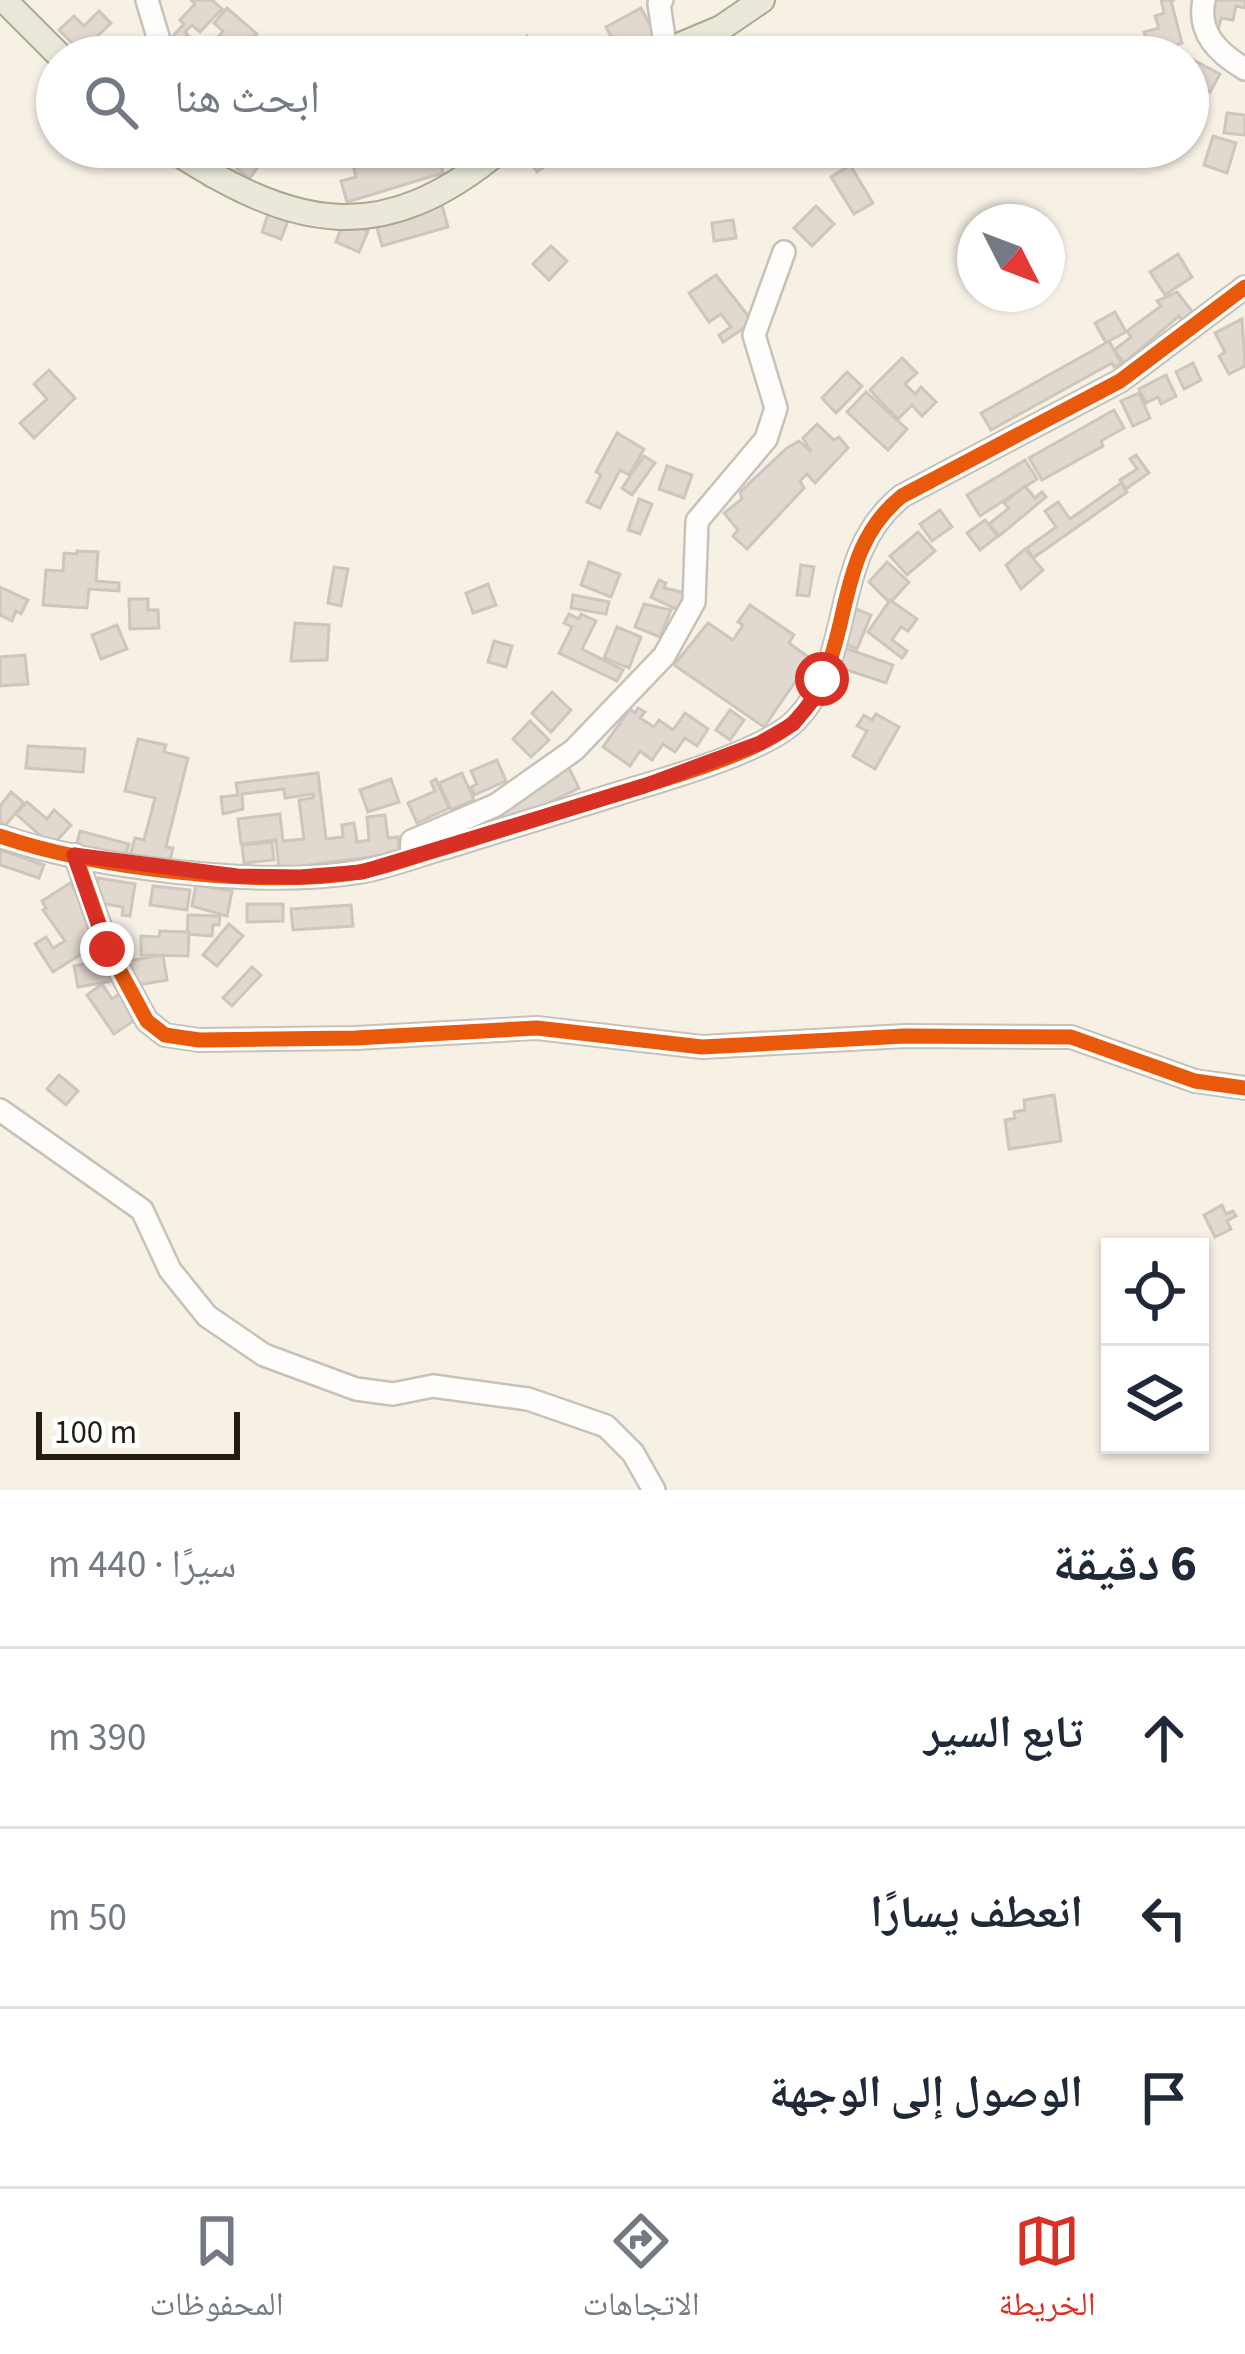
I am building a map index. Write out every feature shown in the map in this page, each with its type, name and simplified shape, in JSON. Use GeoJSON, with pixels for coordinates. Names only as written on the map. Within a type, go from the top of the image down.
{"type":"FeatureCollection","features":[{"type":"Feature","properties":{"kind":"main road"},"geometry":{"type":"LineString","coordinates":[[4,0],[41,36]]}},
{"type":"Feature","properties":{"kind":"main road"},"geometry":{"type":"LineString","coordinates":[[702,36],[762,0]]}},
{"type":"Feature","properties":{"kind":"main road"},"geometry":{"type":"LineString","coordinates":[[200,168],[276,207],[338,218],[434,196],[474,168]]}},
{"type":"Feature","properties":{"kind":"street"},"geometry":{"type":"LineString","coordinates":[[146,0],[157,36]]}},
{"type":"Feature","properties":{"kind":"street"},"geometry":{"type":"LineString","coordinates":[[659,36],[662,0]]}},
{"type":"Feature","properties":{"kind":"street"},"geometry":{"type":"LineString","coordinates":[[1204,0],[1203,25],[1208,36]]}},
{"type":"Feature","properties":{"kind":"street"},"geometry":{"type":"LineString","coordinates":[[1209,39],[1225,57],[1245,69]]}},
{"type":"Feature","properties":{"kind":"street"},"geometry":{"type":"LineString","coordinates":[[209,168],[212,176]]}},
{"type":"Feature","properties":{"kind":"street"},"geometry":{"type":"LineString","coordinates":[[411,857],[412,842],[496,805],[574,750],[664,656],[694,602],[697,521],[766,439],[776,408],[754,335],[784,252]]}},
{"type":"Feature","properties":{"kind":"street"},"geometry":{"type":"LineString","coordinates":[[0,836],[38,849],[237,876],[362,872],[644,786],[760,743],[793,724],[812,701],[851,569],[863,538],[882,512],[902,496],[1120,381],[1245,287]]}},
{"type":"Feature","properties":{"kind":"street"},"geometry":{"type":"LineString","coordinates":[[74,855],[107,949],[147,1022],[165,1034],[199,1040],[356,1038],[537,1028],[702,1047],[905,1036],[1071,1037],[1195,1081],[1245,1088]]}},
{"type":"Feature","properties":{"kind":"street"},"geometry":{"type":"LineString","coordinates":[[0,1110],[142,1210],[170,1270],[206,1316],[264,1354],[356,1389],[393,1394],[433,1386],[528,1399],[606,1426],[633,1453],[653,1490]]}},
{"type":"Feature","properties":{"kind":"building"},"geometry":{"type":"Polygon","coordinates":[[[191,0],[212,0],[222,9],[200,32],[192,25],[185,32],[188,36],[173,36],[184,24],[180,20],[195,4],[191,0]]]}},
{"type":"Feature","properties":{"kind":"building"},"geometry":{"type":"Polygon","coordinates":[[[1161,0],[1175,0],[1171,1],[1180,36],[1145,36],[1144,32],[1159,28],[1155,16],[1164,13],[1161,0]]]}},
{"type":"Feature","properties":{"kind":"building"},"geometry":{"type":"Polygon","coordinates":[[[1211,0],[1245,0],[1245,8],[1236,6],[1233,20],[1221,18],[1219,27],[1206,25],[1211,0]]]}},
{"type":"Feature","properties":{"kind":"building"},"geometry":{"type":"Polygon","coordinates":[[[227,8],[257,34],[219,36],[223,31],[214,23],[227,8]]]}},
{"type":"Feature","properties":{"kind":"building"},"geometry":{"type":"Polygon","coordinates":[[[641,8],[655,35],[611,36],[606,27],[641,8]]]}},
{"type":"Feature","properties":{"kind":"building"},"geometry":{"type":"Polygon","coordinates":[[[99,11],[111,23],[98,36],[65,36],[59,30],[74,16],[84,26],[99,11]]]}},
{"type":"Feature","properties":{"kind":"building"},"geometry":{"type":"Polygon","coordinates":[[[1209,68],[1220,74],[1209,91],[1209,68]]]}},
{"type":"Feature","properties":{"kind":"building"},"geometry":{"type":"Polygon","coordinates":[[[1227,113],[1245,115],[1245,135],[1224,133],[1227,113]]]}},
{"type":"Feature","properties":{"kind":"building"},"geometry":{"type":"Polygon","coordinates":[[[1213,136],[1236,143],[1227,173],[1209,167],[1213,136]]]}},
{"type":"Feature","properties":{"kind":"building"},"geometry":{"type":"Polygon","coordinates":[[[238,168],[257,168],[250,178],[238,168]]]}},
{"type":"Feature","properties":{"kind":"building"},"geometry":{"type":"Polygon","coordinates":[[[354,168],[442,168],[443,173],[347,202],[341,181],[356,177],[354,168]]]}},
{"type":"Feature","properties":{"kind":"building"},"geometry":{"type":"Polygon","coordinates":[[[852,168],[873,203],[854,214],[831,177],[852,168]]]}},
{"type":"Feature","properties":{"kind":"building"},"geometry":{"type":"Polygon","coordinates":[[[442,205],[448,227],[382,246],[376,224],[442,205]]]}},
{"type":"Feature","properties":{"kind":"building"},"geometry":{"type":"Polygon","coordinates":[[[816,206],[834,224],[812,246],[794,228],[816,206]]]}},
{"type":"Feature","properties":{"kind":"building"},"geometry":{"type":"Polygon","coordinates":[[[270,208],[290,215],[281,239],[262,232],[270,208]]]}},
{"type":"Feature","properties":{"kind":"building"},"geometry":{"type":"Polygon","coordinates":[[[733,220],[736,238],[714,241],[712,223],[733,220]]]}},
{"type":"Feature","properties":{"kind":"building"},"geometry":{"type":"Polygon","coordinates":[[[344,221],[368,231],[359,252],[336,242],[344,221]]]}},
{"type":"Feature","properties":{"kind":"building"},"geometry":{"type":"Polygon","coordinates":[[[551,246],[567,261],[549,280],[533,264],[551,246]]]}},
{"type":"Feature","properties":{"kind":"building"},"geometry":{"type":"Polygon","coordinates":[[[1178,254],[1192,277],[1165,295],[1150,272],[1178,254]]]}},
{"type":"Feature","properties":{"kind":"building"},"geometry":{"type":"Polygon","coordinates":[[[716,275],[753,322],[723,342],[719,335],[731,327],[721,314],[709,322],[689,293],[716,275]]]}},
{"type":"Feature","properties":{"kind":"building"},"geometry":{"type":"Polygon","coordinates":[[[1177,292],[1194,314],[1183,322],[1179,316],[1124,363],[1114,350],[1131,337],[1127,331],[1161,306],[1157,301],[1177,292]]]}},
{"type":"Feature","properties":{"kind":"building"},"geometry":{"type":"Polygon","coordinates":[[[1115,312],[1126,332],[1109,341],[1121,363],[1114,367],[1112,363],[991,430],[981,413],[1106,343],[1095,323],[1115,312]]]}},
{"type":"Feature","properties":{"kind":"building"},"geometry":{"type":"Polygon","coordinates":[[[1242,319],[1245,366],[1229,374],[1219,356],[1225,352],[1215,333],[1242,319]]]}},
{"type":"Feature","properties":{"kind":"building"},"geometry":{"type":"Polygon","coordinates":[[[902,358],[917,373],[905,384],[915,394],[921,387],[936,402],[922,416],[912,405],[898,419],[870,390],[902,358]]]}},
{"type":"Feature","properties":{"kind":"building"},"geometry":{"type":"Polygon","coordinates":[[[1193,363],[1201,380],[1184,389],[1176,372],[1193,363]]]}},
{"type":"Feature","properties":{"kind":"building"},"geometry":{"type":"Polygon","coordinates":[[[49,370],[75,398],[34,438],[20,423],[47,399],[34,384],[49,370]]]}},
{"type":"Feature","properties":{"kind":"building"},"geometry":{"type":"Polygon","coordinates":[[[847,372],[862,386],[836,413],[822,398],[847,372]]]}},
{"type":"Feature","properties":{"kind":"building"},"geometry":{"type":"Polygon","coordinates":[[[1166,375],[1176,396],[1161,404],[1158,397],[1146,403],[1139,389],[1166,375]]]}},
{"type":"Feature","properties":{"kind":"building"},"geometry":{"type":"Polygon","coordinates":[[[866,392],[907,429],[888,450],[847,412],[866,392]]]}},
{"type":"Feature","properties":{"kind":"building"},"geometry":{"type":"Polygon","coordinates":[[[1139,393],[1150,418],[1133,426],[1121,401],[1139,393]]]}},
{"type":"Feature","properties":{"kind":"building"},"geometry":{"type":"Polygon","coordinates":[[[1114,410],[1124,428],[1101,441],[1103,446],[1042,480],[1029,458],[1114,410]]]}},
{"type":"Feature","properties":{"kind":"building"},"geometry":{"type":"Polygon","coordinates":[[[817,424],[848,448],[815,483],[807,474],[800,481],[804,488],[747,549],[733,536],[738,530],[724,513],[787,448],[799,441],[811,452],[803,438],[817,424]]]}},
{"type":"Feature","properties":{"kind":"building"},"geometry":{"type":"Polygon","coordinates":[[[617,433],[644,449],[629,475],[620,470],[600,508],[587,502],[601,475],[596,472],[617,433]]]}},
{"type":"Feature","properties":{"kind":"building"},"geometry":{"type":"Polygon","coordinates":[[[1136,455],[1149,473],[1126,489],[1120,480],[1137,469],[1130,459],[1136,455]]]}},
{"type":"Feature","properties":{"kind":"building"},"geometry":{"type":"Polygon","coordinates":[[[644,456],[655,463],[632,495],[622,488],[644,456]]]}},
{"type":"Feature","properties":{"kind":"building"},"geometry":{"type":"Polygon","coordinates":[[[1025,460],[1037,479],[980,516],[967,495],[1025,460]]]}},
{"type":"Feature","properties":{"kind":"building"},"geometry":{"type":"Polygon","coordinates":[[[667,466],[692,475],[684,498],[659,489],[667,466]]]}},
{"type":"Feature","properties":{"kind":"building"},"geometry":{"type":"Polygon","coordinates":[[[1121,483],[1127,492],[1033,558],[1027,548],[1056,527],[1045,511],[1058,502],[1070,519],[1121,483]]]}},
{"type":"Feature","properties":{"kind":"building"},"geometry":{"type":"Polygon","coordinates":[[[1025,486],[1035,498],[1042,492],[1046,497],[999,536],[989,524],[1025,486]]]}},
{"type":"Feature","properties":{"kind":"building"},"geometry":{"type":"Polygon","coordinates":[[[639,499],[652,504],[640,534],[628,530],[639,499]]]}},
{"type":"Feature","properties":{"kind":"building"},"geometry":{"type":"Polygon","coordinates":[[[940,510],[952,527],[932,541],[920,524],[940,510]]]}},
{"type":"Feature","properties":{"kind":"building"},"geometry":{"type":"Polygon","coordinates":[[[985,520],[998,536],[980,550],[967,533],[985,520]]]}},
{"type":"Feature","properties":{"kind":"building"},"geometry":{"type":"Polygon","coordinates":[[[918,532],[935,551],[907,575],[890,556],[918,532]]]}},
{"type":"Feature","properties":{"kind":"building"},"geometry":{"type":"Polygon","coordinates":[[[1025,549],[1043,570],[1021,589],[1006,565],[1025,549]]]}},
{"type":"Feature","properties":{"kind":"building"},"geometry":{"type":"Polygon","coordinates":[[[98,552],[96,581],[119,583],[119,591],[89,589],[87,608],[43,605],[46,570],[63,571],[64,553],[98,552]]]}},
{"type":"Feature","properties":{"kind":"building"},"geometry":{"type":"Polygon","coordinates":[[[589,562],[620,574],[611,597],[581,585],[589,562]]]}},
{"type":"Feature","properties":{"kind":"building"},"geometry":{"type":"Polygon","coordinates":[[[887,562],[909,582],[890,603],[869,582],[887,562]]]}},
{"type":"Feature","properties":{"kind":"building"},"geometry":{"type":"Polygon","coordinates":[[[801,565],[814,567],[809,596],[797,595],[801,565]]]}},
{"type":"Feature","properties":{"kind":"building"},"geometry":{"type":"Polygon","coordinates":[[[334,567],[348,569],[341,606],[328,603],[334,567]]]}},
{"type":"Feature","properties":{"kind":"building"},"geometry":{"type":"Polygon","coordinates":[[[659,580],[666,583],[664,588],[686,593],[678,610],[651,597],[659,580]]]}},
{"type":"Feature","properties":{"kind":"building"},"geometry":{"type":"Polygon","coordinates":[[[488,584],[496,605],[473,613],[466,593],[488,584]]]}},
{"type":"Feature","properties":{"kind":"building"},"geometry":{"type":"Polygon","coordinates":[[[0,587],[28,600],[12,621],[0,615],[0,587]]]}},
{"type":"Feature","properties":{"kind":"building"},"geometry":{"type":"Polygon","coordinates":[[[573,595],[609,602],[606,614],[571,608],[573,595]]]}},
{"type":"Feature","properties":{"kind":"building"},"geometry":{"type":"Polygon","coordinates":[[[129,599],[148,599],[148,610],[158,610],[159,628],[130,629],[129,599]]]}},
{"type":"Feature","properties":{"kind":"building"},"geometry":{"type":"Polygon","coordinates":[[[890,600],[917,619],[908,631],[901,627],[892,640],[907,651],[902,658],[868,632],[890,600]]]}},
{"type":"Feature","properties":{"kind":"building"},"geometry":{"type":"Polygon","coordinates":[[[644,604],[671,610],[660,637],[635,627],[644,604]]]}},
{"type":"Feature","properties":{"kind":"building"},"geometry":{"type":"Polygon","coordinates":[[[750,605],[794,635],[789,643],[811,659],[764,727],[674,665],[708,623],[733,640],[750,605]]]}},
{"type":"Feature","properties":{"kind":"building"},"geometry":{"type":"Polygon","coordinates":[[[849,606],[871,615],[857,649],[835,640],[849,606]]]}},
{"type":"Feature","properties":{"kind":"building"},"geometry":{"type":"Polygon","coordinates":[[[569,614],[596,621],[582,649],[623,670],[617,681],[559,653],[572,627],[564,623],[569,614]]]}},
{"type":"Feature","properties":{"kind":"building"},"geometry":{"type":"Polygon","coordinates":[[[295,623],[329,625],[327,660],[291,661],[295,623]]]}},
{"type":"Feature","properties":{"kind":"building"},"geometry":{"type":"Polygon","coordinates":[[[117,625],[127,649],[101,659],[92,635],[117,625]]]}},
{"type":"Feature","properties":{"kind":"building"},"geometry":{"type":"Polygon","coordinates":[[[617,627],[641,637],[629,668],[604,658],[617,627]]]}},
{"type":"Feature","properties":{"kind":"building"},"geometry":{"type":"Polygon","coordinates":[[[494,641],[512,646],[506,667],[488,662],[494,641]]]}},
{"type":"Feature","properties":{"kind":"building"},"geometry":{"type":"Polygon","coordinates":[[[845,648],[893,665],[886,683],[838,667],[845,648]]]}},
{"type":"Feature","properties":{"kind":"building"},"geometry":{"type":"Polygon","coordinates":[[[25,655],[28,684],[0,686],[0,657],[25,655]]]}},
{"type":"Feature","properties":{"kind":"building"},"geometry":{"type":"Polygon","coordinates":[[[552,692],[571,710],[551,732],[532,713],[552,692]]]}},
{"type":"Feature","properties":{"kind":"building"},"geometry":{"type":"Polygon","coordinates":[[[638,708],[645,712],[640,718],[654,727],[659,720],[673,730],[685,713],[708,729],[697,746],[685,738],[675,752],[663,744],[652,760],[640,751],[630,766],[603,747],[630,709],[635,713],[638,708]]]}},
{"type":"Feature","properties":{"kind":"building"},"geometry":{"type":"Polygon","coordinates":[[[730,710],[744,720],[730,740],[716,730],[730,710]]]}},
{"type":"Feature","properties":{"kind":"building"},"geometry":{"type":"Polygon","coordinates":[[[876,714],[899,727],[875,769],[853,756],[867,731],[857,726],[864,715],[872,720],[876,714]]]}},
{"type":"Feature","properties":{"kind":"building"},"geometry":{"type":"Polygon","coordinates":[[[530,721],[549,740],[531,757],[513,739],[530,721]]]}},
{"type":"Feature","properties":{"kind":"building"},"geometry":{"type":"Polygon","coordinates":[[[138,739],[166,745],[164,752],[188,758],[166,847],[173,848],[169,864],[130,855],[135,838],[144,840],[155,798],[125,791],[138,739]]]}},
{"type":"Feature","properties":{"kind":"building"},"geometry":{"type":"Polygon","coordinates":[[[28,746],[85,749],[83,772],[26,768],[28,746]]]}},
{"type":"Feature","properties":{"kind":"building"},"geometry":{"type":"Polygon","coordinates":[[[497,760],[506,781],[474,795],[471,787],[477,784],[471,771],[497,760]]]}},
{"type":"Feature","properties":{"kind":"building"},"geometry":{"type":"Polygon","coordinates":[[[566,762],[579,788],[478,837],[471,824],[566,762]]]}},
{"type":"Feature","properties":{"kind":"building"},"geometry":{"type":"Polygon","coordinates":[[[318,773],[326,839],[343,837],[342,825],[354,823],[357,842],[369,840],[367,817],[385,815],[388,838],[398,837],[400,853],[279,869],[276,840],[241,844],[238,819],[280,814],[283,841],[304,839],[299,800],[313,798],[313,794],[285,798],[284,789],[242,794],[243,809],[223,814],[221,797],[238,795],[236,783],[318,773]]]}},
{"type":"Feature","properties":{"kind":"building"},"geometry":{"type":"Polygon","coordinates":[[[462,773],[474,800],[451,810],[439,783],[462,773]]]}},
{"type":"Feature","properties":{"kind":"building"},"geometry":{"type":"Polygon","coordinates":[[[391,779],[399,802],[368,812],[360,790],[391,779]]]}},
{"type":"Feature","properties":{"kind":"building"},"geometry":{"type":"Polygon","coordinates":[[[436,779],[449,808],[417,823],[408,803],[435,791],[431,782],[436,779]]]}},
{"type":"Feature","properties":{"kind":"building"},"geometry":{"type":"Polygon","coordinates":[[[11,792],[24,803],[5,826],[0,822],[0,806],[11,792]]]}},
{"type":"Feature","properties":{"kind":"building"},"geometry":{"type":"Polygon","coordinates":[[[27,802],[47,819],[54,810],[71,825],[52,846],[16,814],[27,802]]]}},
{"type":"Feature","properties":{"kind":"building"},"geometry":{"type":"Polygon","coordinates":[[[80,831],[129,844],[124,860],[76,847],[80,831]]]}},
{"type":"Feature","properties":{"kind":"building"},"geometry":{"type":"Polygon","coordinates":[[[272,842],[274,860],[244,863],[242,845],[272,842]]]}},
{"type":"Feature","properties":{"kind":"building"},"geometry":{"type":"Polygon","coordinates":[[[0,850],[44,865],[39,878],[0,865],[0,850]]]}},
{"type":"Feature","properties":{"kind":"building"},"geometry":{"type":"Polygon","coordinates":[[[98,878],[135,884],[130,916],[122,915],[123,907],[94,902],[98,878]]]}},
{"type":"Feature","properties":{"kind":"building"},"geometry":{"type":"Polygon","coordinates":[[[70,883],[105,939],[53,972],[35,944],[46,937],[53,948],[65,941],[43,910],[42,901],[70,883]]]}},
{"type":"Feature","properties":{"kind":"building"},"geometry":{"type":"Polygon","coordinates":[[[196,885],[232,891],[227,916],[192,906],[196,885]]]}},
{"type":"Feature","properties":{"kind":"building"},"geometry":{"type":"Polygon","coordinates":[[[153,886],[190,890],[187,910],[150,905],[153,886]]]}},
{"type":"Feature","properties":{"kind":"building"},"geometry":{"type":"Polygon","coordinates":[[[247,904],[283,904],[283,921],[247,922],[247,904]]]}},
{"type":"Feature","properties":{"kind":"building"},"geometry":{"type":"Polygon","coordinates":[[[351,905],[353,926],[293,930],[291,909],[351,905]]]}},
{"type":"Feature","properties":{"kind":"building"},"geometry":{"type":"Polygon","coordinates":[[[188,915],[220,916],[219,925],[213,925],[212,936],[187,934],[188,915]]]}},
{"type":"Feature","properties":{"kind":"building"},"geometry":{"type":"Polygon","coordinates":[[[229,924],[243,936],[217,966],[203,955],[229,924]]]}},
{"type":"Feature","properties":{"kind":"building"},"geometry":{"type":"Polygon","coordinates":[[[160,931],[189,932],[188,956],[141,955],[141,936],[159,937],[160,931]]]}},
{"type":"Feature","properties":{"kind":"building"},"geometry":{"type":"Polygon","coordinates":[[[163,955],[167,980],[132,986],[128,961],[163,955]]]}},
{"type":"Feature","properties":{"kind":"building"},"geometry":{"type":"Polygon","coordinates":[[[95,962],[103,975],[109,974],[110,965],[113,981],[78,987],[74,966],[95,962]]]}},
{"type":"Feature","properties":{"kind":"building"},"geometry":{"type":"Polygon","coordinates":[[[252,967],[261,975],[232,1006],[223,998],[252,967]]]}},
{"type":"Feature","properties":{"kind":"building"},"geometry":{"type":"Polygon","coordinates":[[[102,984],[112,999],[125,990],[142,1015],[114,1034],[87,995],[102,984]]]}},
{"type":"Feature","properties":{"kind":"building"},"geometry":{"type":"Polygon","coordinates":[[[59,1075],[78,1091],[66,1105],[47,1089],[59,1075]]]}},
{"type":"Feature","properties":{"kind":"building"},"geometry":{"type":"Polygon","coordinates":[[[1054,1095],[1061,1141],[1009,1149],[1005,1120],[1025,1110],[1024,1100],[1054,1095]]]}},
{"type":"Feature","properties":{"kind":"building"},"geometry":{"type":"Polygon","coordinates":[[[1222,1205],[1226,1214],[1233,1211],[1236,1216],[1227,1221],[1231,1229],[1215,1237],[1204,1215],[1222,1205]]]}},
{"type":"Feature","properties":{"kind":"cycle path"},"geometry":{"type":"LineString","coordinates":[[0,836],[82,857],[178,872],[275,878],[359,872],[661,780],[762,743],[796,720],[815,694],[828,666],[863,547],[878,520],[902,496],[1120,381],[1245,287]]}},
{"type":"Feature","properties":{"kind":"cycle path"},"geometry":{"type":"LineString","coordinates":[[75,855],[108,949],[147,1021],[165,1035],[199,1040],[356,1038],[537,1028],[702,1047],[905,1036],[1071,1037],[1195,1081],[1245,1088]]}},
{"type":"Feature","properties":{"kind":"route"},"geometry":{"type":"LineString","coordinates":[[107,949],[74,855],[237,876],[362,872],[644,786],[760,743],[793,724],[822,679]]}}]}
